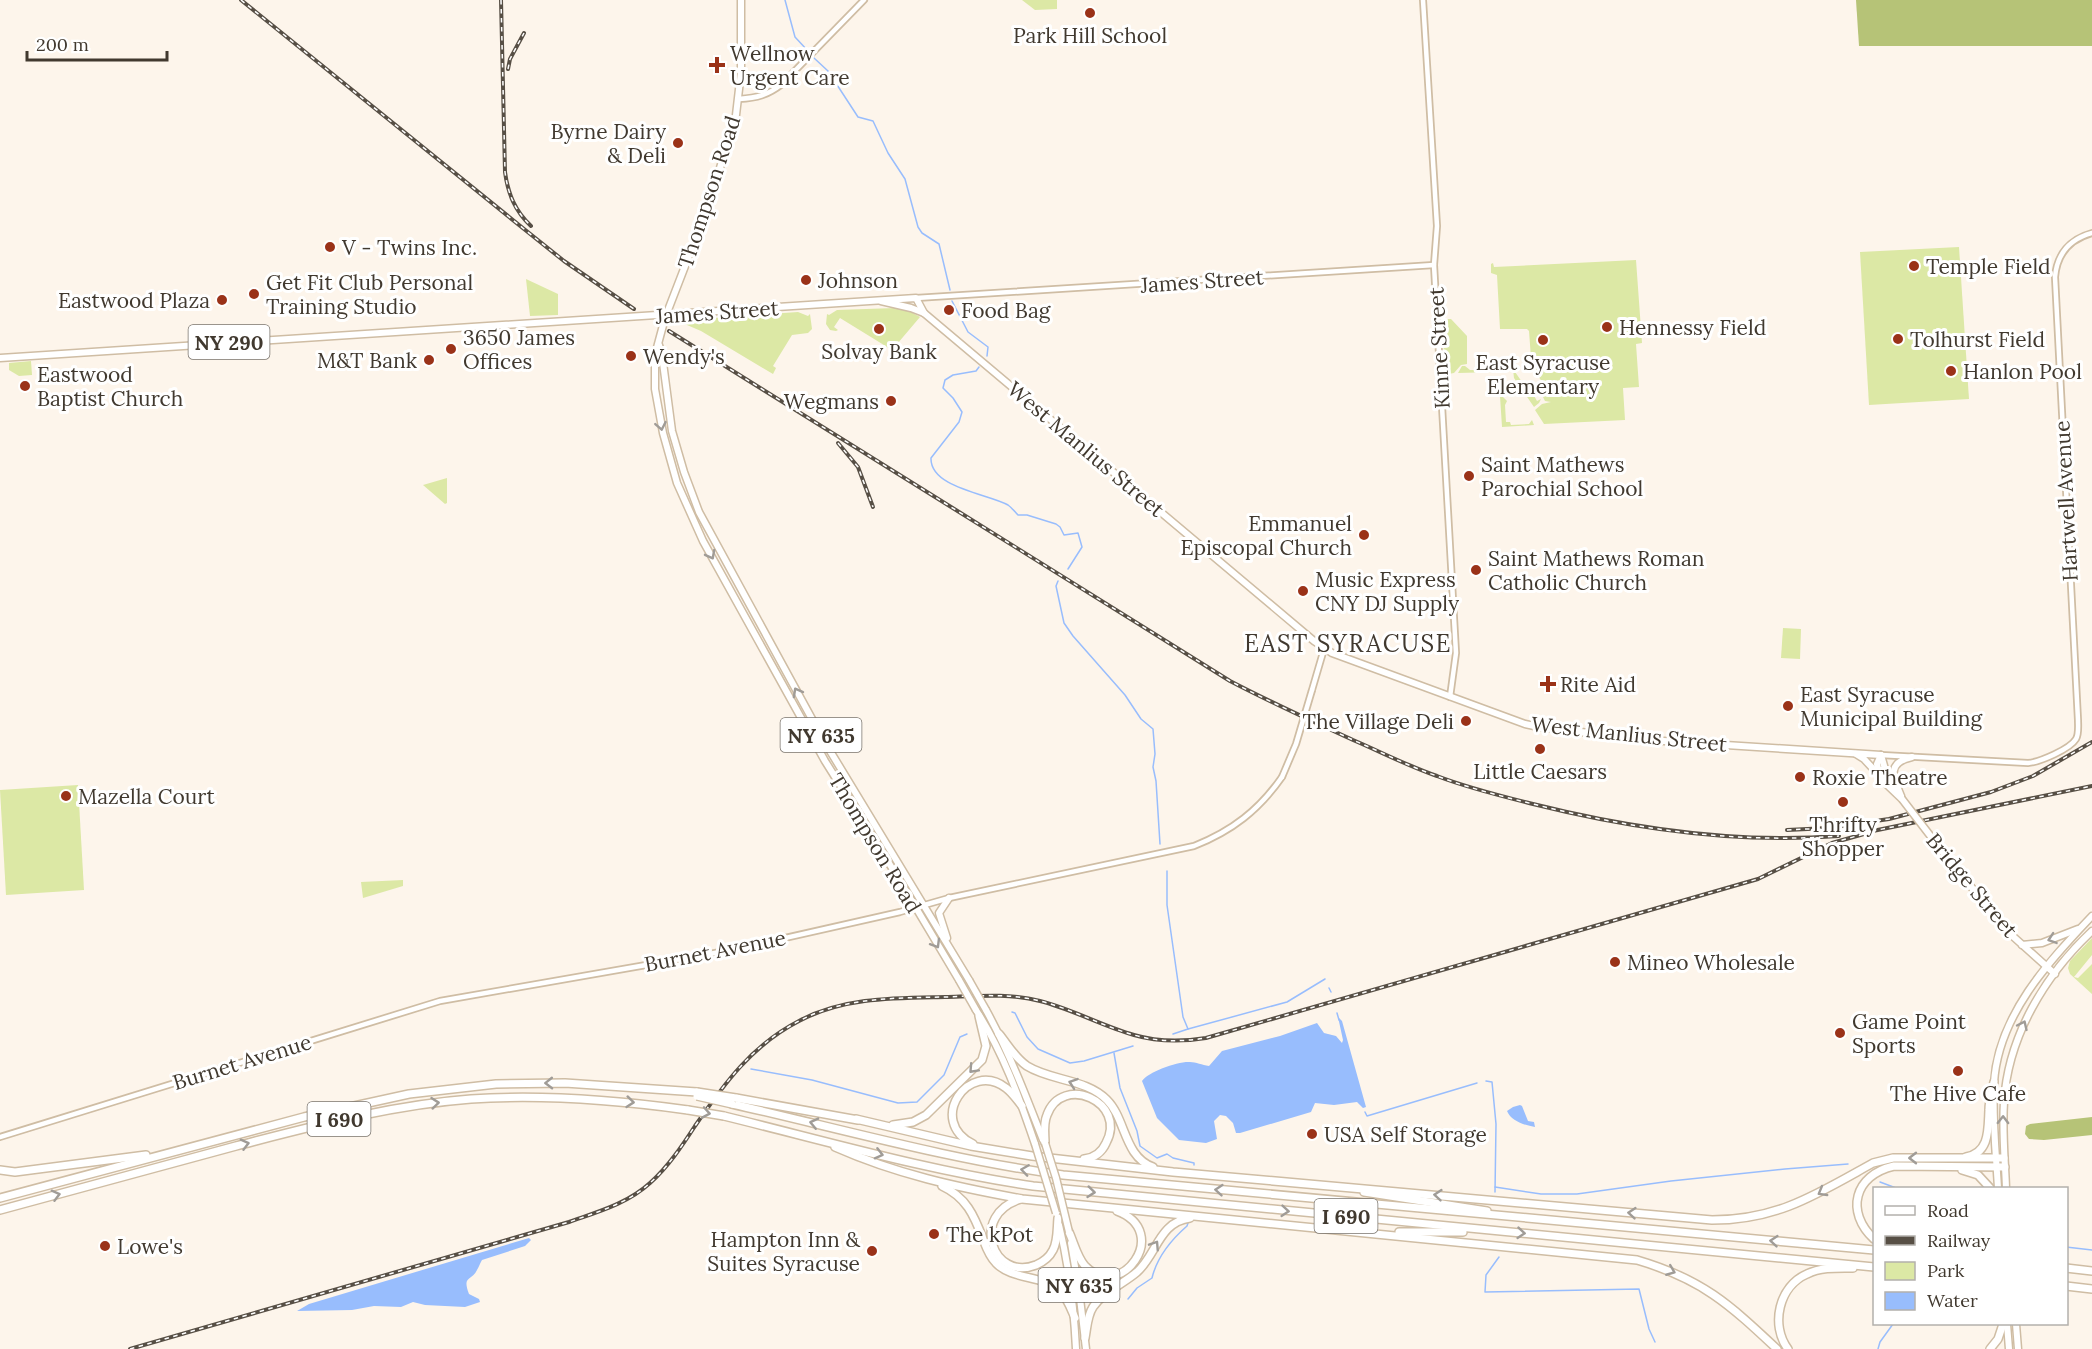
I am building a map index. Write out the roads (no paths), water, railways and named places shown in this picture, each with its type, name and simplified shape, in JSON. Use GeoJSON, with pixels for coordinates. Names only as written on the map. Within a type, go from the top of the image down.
{"type":"FeatureCollection","features":[{"type":"Feature","properties":{"kind":"highway"},"geometry":{"type":"LineString","coordinates":[[734,1101],[900,1126],[913,1122],[926,1115],[982,1060],[986,1046],[978,1013]]}},
{"type":"Feature","properties":{"kind":"highway"},"geometry":{"type":"LineString","coordinates":[[999,1034],[1017,1058],[1027,1066],[1100,1094],[1110,1102],[1137,1156],[1148,1165],[1173,1172]]}},
{"type":"Feature","properties":{"kind":"highway"},"geometry":{"type":"LineString","coordinates":[[998,1151],[971,1144],[957,1131],[952,1117],[956,1100],[960,1093],[973,1083],[991,1081],[1007,1088],[1022,1106]]}},
{"type":"Feature","properties":{"kind":"highway"},"geometry":{"type":"LineString","coordinates":[[1953,1159],[1971,1156],[1986,1143],[1989,1130],[1990,1098],[1994,1082]]}},
{"type":"Feature","properties":{"kind":"highway","name":"I 690"},"geometry":{"type":"LineString","coordinates":[[0,1198],[361,1103],[455,1087],[565,1083],[650,1088],[734,1101],[934,1153],[1023,1170],[1873,1250]]}},
{"type":"Feature","properties":{"kind":"highway"},"geometry":{"type":"LineString","coordinates":[[1045,1143],[1047,1113],[1057,1101],[1074,1094],[1100,1102],[1106,1110],[1110,1123],[1108,1140],[1097,1154],[1090,1158],[1071,1160]]}},
{"type":"Feature","properties":{"kind":"highway","name":"I 690"},"geometry":{"type":"LineString","coordinates":[[0,1210],[331,1121],[423,1104],[471,1099],[553,1097],[634,1102],[724,1116],[973,1176],[1033,1186],[1873,1267]]}},
{"type":"Feature","properties":{"kind":"highway"},"geometry":{"type":"LineString","coordinates":[[856,1119],[998,1151],[1173,1172],[1726,1220],[1761,1216],[1792,1206],[1883,1160],[1893,1158],[2004,1158]]}},
{"type":"Feature","properties":{"kind":"highway"},"geometry":{"type":"LineString","coordinates":[[822,1141],[902,1173],[1022,1199],[1637,1260],[1674,1272],[1714,1294],[1777,1349]]}},
{"type":"Feature","properties":{"kind":"highway"},"geometry":{"type":"LineString","coordinates":[[0,1170],[15,1172],[75,1165],[190,1147]]}},
{"type":"Feature","properties":{"kind":"highway"},"geometry":{"type":"LineString","coordinates":[[1873,1237],[1862,1225],[1857,1210],[1861,1188],[1872,1174],[1893,1166],[2001,1167]]}},
{"type":"Feature","properties":{"kind":"highway"},"geometry":{"type":"LineString","coordinates":[[1950,1167],[1978,1175],[1989,1187]]}},
{"type":"Feature","properties":{"kind":"highway"},"geometry":{"type":"LineString","coordinates":[[931,1181],[962,1198],[971,1209],[993,1261],[1007,1271],[1059,1290],[1066,1298],[1075,1318]]}},
{"type":"Feature","properties":{"kind":"highway"},"geometry":{"type":"LineString","coordinates":[[1317,1184],[1419,1202],[1570,1222]]}},
{"type":"Feature","properties":{"kind":"highway"},"geometry":{"type":"LineString","coordinates":[[1022,1199],[1006,1205],[992,1222],[990,1231],[993,1248],[1006,1262],[1021,1267],[1031,1267],[1041,1263],[1049,1256],[1055,1245],[1057,1215]]}},
{"type":"Feature","properties":{"kind":"highway"},"geometry":{"type":"LineString","coordinates":[[1070,1232],[1080,1260],[1094,1273],[1112,1276],[1132,1266],[1140,1253],[1142,1242],[1137,1225],[1119,1211],[1097,1206]]}},
{"type":"Feature","properties":{"kind":"highway"},"geometry":{"type":"LineString","coordinates":[[1085,1338],[1089,1314],[1094,1305],[1138,1271],[1168,1227],[1179,1220],[1215,1217]]}},
{"type":"Feature","properties":{"kind":"highway"},"geometry":{"type":"LineString","coordinates":[[1343,1230],[1497,1231]]}},
{"type":"Feature","properties":{"kind":"highway"},"geometry":{"type":"LineString","coordinates":[[1788,1349],[1778,1320],[1783,1299],[1790,1286],[1807,1274],[1819,1270],[1873,1267]]}},
{"type":"Feature","properties":{"kind":"highway"},"geometry":{"type":"LineString","coordinates":[[2068,1268],[2092,1270]]}},
{"type":"Feature","properties":{"kind":"highway"},"geometry":{"type":"LineString","coordinates":[[2068,1286],[2092,1289]]}},
{"type":"Feature","properties":{"kind":"highway"},"geometry":{"type":"LineString","coordinates":[[1990,1349],[1998,1339],[2002,1325]]}},
{"type":"Feature","properties":{"kind":"main road","name":"Thompson Road"},"geometry":{"type":"LineString","coordinates":[[741,0],[742,55],[739,99],[728,148],[666,315],[655,355],[660,419],[670,462],[685,503],[703,541],[805,727],[993,1038],[1022,1106],[1057,1215],[1068,1262],[1075,1318],[1076,1349]]}},
{"type":"Feature","properties":{"kind":"main road","name":"James Street"},"geometry":{"type":"LineString","coordinates":[[0,357],[916,298]]}},
{"type":"Feature","properties":{"kind":"main road","name":"West Manlius Street"},"geometry":{"type":"LineString","coordinates":[[916,298],[924,313]]}},
{"type":"Feature","properties":{"kind":"main road","name":"West Manlius Street"},"geometry":{"type":"LineString","coordinates":[[881,301],[924,313],[1324,649],[1450,697],[1539,727],[1648,740],[1852,753]]}},
{"type":"Feature","properties":{"kind":"main road","name":"Thompson Road"},"geometry":{"type":"LineString","coordinates":[[659,345],[672,431],[699,512],[824,741],[969,980],[999,1034],[1045,1143],[1056,1178],[1070,1232],[1086,1349]]}},
{"type":"Feature","properties":{"kind":"main road","name":"NY 290"},"geometry":{"type":"LineString","coordinates":[[1852,753],[1881,755]]}},
{"type":"Feature","properties":{"kind":"main road","name":"Bridge Street"},"geometry":{"type":"LineString","coordinates":[[1852,753],[1864,759],[1902,799]]}},
{"type":"Feature","properties":{"kind":"main road","name":"Bridge Street"},"geometry":{"type":"LineString","coordinates":[[1881,755],[1887,776],[1902,799],[1994,917],[2055,974]]}},
{"type":"Feature","properties":{"kind":"main road"},"geometry":{"type":"LineString","coordinates":[[1880,778],[1877,764],[1881,755]]}},
{"type":"Feature","properties":{"kind":"main road"},"geometry":{"type":"LineString","coordinates":[[1902,799],[1894,780],[1894,768],[1899,761],[1912,757]]}},
{"type":"Feature","properties":{"kind":"main road"},"geometry":{"type":"LineString","coordinates":[[949,898],[939,913],[952,952]]}},
{"type":"Feature","properties":{"kind":"main road"},"geometry":{"type":"LineString","coordinates":[[2006,1187],[2001,1167],[1996,1159],[1994,1082],[2006,1037],[2016,1013],[2046,966],[2092,916]]}},
{"type":"Feature","properties":{"kind":"main road"},"geometry":{"type":"LineString","coordinates":[[2022,945],[2042,943],[2081,928]]}},
{"type":"Feature","properties":{"kind":"main road"},"geometry":{"type":"LineString","coordinates":[[1998,1187],[2004,1158],[2004,1101],[2013,1051],[2034,1004],[2067,957],[2092,931]]}},
{"type":"Feature","properties":{"kind":"main road"},"geometry":{"type":"LineString","coordinates":[[2007,1325],[2009,1349]]}},
{"type":"Feature","properties":{"kind":"main road"},"geometry":{"type":"LineString","coordinates":[[2016,1325],[2018,1349]]}},
{"type":"Feature","properties":{"kind":"street"},"geometry":{"type":"LineString","coordinates":[[739,99],[763,96],[782,84],[864,0]]}},
{"type":"Feature","properties":{"kind":"street","name":"Kinne Street"},"geometry":{"type":"LineString","coordinates":[[1423,0],[1437,226],[1434,265],[1456,653],[1450,697]]}},
{"type":"Feature","properties":{"kind":"street","name":"Hartwell Avenue"},"geometry":{"type":"LineString","coordinates":[[1912,757],[2034,763],[2071,744],[2078,734],[2055,278],[2059,259],[2066,248],[2078,238],[2092,233]]}},
{"type":"Feature","properties":{"kind":"street","name":"James Street"},"geometry":{"type":"LineString","coordinates":[[916,298],[1434,265]]}},
{"type":"Feature","properties":{"kind":"street","name":"Burnet Avenue"},"geometry":{"type":"LineString","coordinates":[[0,1137],[440,1001],[732,950],[949,898],[1194,846],[1240,823],[1260,806],[1282,777],[1296,744],[1324,649]]}},
{"type":"Feature","properties":{"kind":"street"},"geometry":{"type":"LineString","coordinates":[[1881,755],[1912,757]]}},
{"type":"Feature","properties":{"kind":"water"},"geometry":{"type":"Polygon","coordinates":[[[1338,1017],[1342,1021],[1366,1107],[1363,1108],[1357,1102],[1334,1105],[1315,1103],[1311,1112],[1240,1133],[1236,1133],[1233,1123],[1226,1116],[1220,1115],[1214,1121],[1217,1139],[1206,1143],[1179,1140],[1157,1118],[1142,1081],[1150,1074],[1185,1062],[1209,1066],[1222,1051],[1280,1036],[1317,1023],[1324,1033],[1336,1036],[1342,1043],[1338,1017]]]}},
{"type":"Feature","properties":{"kind":"water"},"geometry":{"type":"Polygon","coordinates":[[[1520,1105],[1528,1121],[1534,1122],[1535,1127],[1518,1122],[1507,1111],[1520,1105]]]}},
{"type":"Feature","properties":{"kind":"water"},"geometry":{"type":"Polygon","coordinates":[[[529,1238],[531,1240],[525,1246],[482,1260],[475,1274],[468,1279],[466,1284],[469,1294],[479,1299],[480,1302],[465,1307],[425,1305],[413,1302],[401,1307],[374,1306],[352,1310],[297,1311],[309,1304],[529,1238]]]}},
{"type":"Feature","properties":{"kind":"waterway"},"geometry":{"type":"LineString","coordinates":[[785,0],[795,37],[808,51]]}},
{"type":"Feature","properties":{"kind":"waterway"},"geometry":{"type":"LineString","coordinates":[[814,58],[828,71],[858,117],[873,121],[888,153],[905,179],[918,227],[922,233],[939,244],[950,290]]}},
{"type":"Feature","properties":{"kind":"waterway"},"geometry":{"type":"LineString","coordinates":[[952,301],[968,332],[988,347],[987,356]]}},
{"type":"Feature","properties":{"kind":"waterway"},"geometry":{"type":"LineString","coordinates":[[979,367],[976,371],[953,375],[945,380],[943,388],[962,412],[959,422],[931,458],[933,468],[950,483],[1008,505],[1018,515],[1027,515],[1056,524],[1064,535],[1078,533],[1082,547],[1068,569]]}},
{"type":"Feature","properties":{"kind":"waterway"},"geometry":{"type":"LineString","coordinates":[[1058,581],[1056,586],[1064,623],[1125,695],[1141,719],[1153,729],[1155,754],[1153,767],[1160,844]]}},
{"type":"Feature","properties":{"kind":"waterway"},"geometry":{"type":"LineString","coordinates":[[1167,871],[1167,905],[1183,1017],[1188,1029],[1287,1002],[1325,979]]}},
{"type":"Feature","properties":{"kind":"waterway"},"geometry":{"type":"LineString","coordinates":[[1329,988],[1331,992]]}},
{"type":"Feature","properties":{"kind":"waterway"},"geometry":{"type":"LineString","coordinates":[[1012,1012],[1015,1013],[1027,1037],[1038,1049],[1070,1063],[1133,1046]]}},
{"type":"Feature","properties":{"kind":"waterway"},"geometry":{"type":"LineString","coordinates":[[1337,1013],[1339,1020]]}},
{"type":"Feature","properties":{"kind":"waterway"},"geometry":{"type":"LineString","coordinates":[[1173,1034],[1188,1029]]}},
{"type":"Feature","properties":{"kind":"waterway"},"geometry":{"type":"LineString","coordinates":[[751,1069],[812,1080],[898,1103],[917,1102],[944,1075],[960,1037],[967,1034]]}},
{"type":"Feature","properties":{"kind":"waterway"},"geometry":{"type":"LineString","coordinates":[[1114,1053],[1120,1088],[1137,1131],[1140,1146],[1157,1158],[1167,1154],[1173,1158],[1194,1163],[1194,1165]]}},
{"type":"Feature","properties":{"kind":"waterway"},"geometry":{"type":"LineString","coordinates":[[1486,1081],[1492,1082],[1496,1124],[1495,1192]]}},
{"type":"Feature","properties":{"kind":"waterway"},"geometry":{"type":"LineString","coordinates":[[1365,1112],[1367,1116],[1477,1083]]}},
{"type":"Feature","properties":{"kind":"waterway"},"geometry":{"type":"LineString","coordinates":[[1495,1187],[1541,1194],[1577,1194],[1671,1181],[1848,1164]]}},
{"type":"Feature","properties":{"kind":"waterway"},"geometry":{"type":"LineString","coordinates":[[1880,1182],[1893,1187]]}},
{"type":"Feature","properties":{"kind":"waterway"},"geometry":{"type":"LineString","coordinates":[[1128,1299],[1137,1288],[1152,1278],[1165,1249],[1188,1223]]}},
{"type":"Feature","properties":{"kind":"waterway"},"geometry":{"type":"LineString","coordinates":[[2068,1247],[2092,1250]]}},
{"type":"Feature","properties":{"kind":"waterway"},"geometry":{"type":"LineString","coordinates":[[1499,1257],[1486,1275],[1485,1292],[1639,1289],[1649,1329],[1655,1342]]}},
{"type":"Feature","properties":{"kind":"waterway"},"geometry":{"type":"LineString","coordinates":[[1878,1349],[1880,1342],[1892,1325]]}},
{"type":"Feature","properties":{"kind":"railway"},"geometry":{"type":"LineString","coordinates":[[241,0],[564,261],[634,309]]}},
{"type":"Feature","properties":{"kind":"railway"},"geometry":{"type":"LineString","coordinates":[[501,0],[505,172],[513,202],[531,226]]}},
{"type":"Feature","properties":{"kind":"railway"},"geometry":{"type":"LineString","coordinates":[[508,69],[510,59],[524,33]]}},
{"type":"Feature","properties":{"kind":"railway"},"geometry":{"type":"LineString","coordinates":[[669,331],[1230,681],[1405,763],[1497,795],[1609,821],[1723,836],[1762,838],[1839,836]]}},
{"type":"Feature","properties":{"kind":"railway"},"geometry":{"type":"LineString","coordinates":[[838,443],[858,467],[873,507]]}},
{"type":"Feature","properties":{"kind":"railway"},"geometry":{"type":"LineString","coordinates":[[1787,830],[1828,828],[1889,819],[1991,792],[2033,776],[2092,742]]}},
{"type":"Feature","properties":{"kind":"railway"},"geometry":{"type":"LineString","coordinates":[[1863,833],[2092,786]]}},
{"type":"Feature","properties":{"kind":"railway"},"geometry":{"type":"LineString","coordinates":[[130,1349],[569,1222],[622,1202],[650,1183],[663,1170],[717,1095],[753,1054],[799,1021],[834,1007],[870,1000],[1005,996],[1028,998],[1052,1004],[1122,1031],[1152,1039],[1170,1041],[1206,1038],[1758,879],[1832,843],[1871,832]]}},
{"type":"Feature","properties":{"kind":"place","name":"Park Hill School"},"geometry":{"type":"Point","coordinates":[1090,13]}},
{"type":"Feature","properties":{"kind":"place","name":"Wellnow Urgent Care"},"geometry":{"type":"Point","coordinates":[717,65]}},
{"type":"Feature","properties":{"kind":"place","name":"Byrne Dairy & Deli"},"geometry":{"type":"Point","coordinates":[678,143]}},
{"type":"Feature","properties":{"kind":"place","name":"V - Twins Inc."},"geometry":{"type":"Point","coordinates":[330,247]}},
{"type":"Feature","properties":{"kind":"place","name":"Temple Field"},"geometry":{"type":"Point","coordinates":[1914,266]}},
{"type":"Feature","properties":{"kind":"place","name":"Johnson"},"geometry":{"type":"Point","coordinates":[806,280]}},
{"type":"Feature","properties":{"kind":"place","name":"Get Fit Club Personal Training Studio"},"geometry":{"type":"Point","coordinates":[254,294]}},
{"type":"Feature","properties":{"kind":"place","name":"Eastwood Plaza"},"geometry":{"type":"Point","coordinates":[222,300]}},
{"type":"Feature","properties":{"kind":"place","name":"Food Bag"},"geometry":{"type":"Point","coordinates":[949,310]}},
{"type":"Feature","properties":{"kind":"place","name":"Hennessy Field"},"geometry":{"type":"Point","coordinates":[1607,327]}},
{"type":"Feature","properties":{"kind":"place","name":"Solvay Bank"},"geometry":{"type":"Point","coordinates":[879,329]}},
{"type":"Feature","properties":{"kind":"place","name":"Tolhurst Field"},"geometry":{"type":"Point","coordinates":[1898,339]}},
{"type":"Feature","properties":{"kind":"place","name":"East Syracuse Elementary"},"geometry":{"type":"Point","coordinates":[1543,340]}},
{"type":"Feature","properties":{"kind":"place","name":"3650 James Offices"},"geometry":{"type":"Point","coordinates":[451,349]}},
{"type":"Feature","properties":{"kind":"place","name":"Wendy's"},"geometry":{"type":"Point","coordinates":[631,356]}},
{"type":"Feature","properties":{"kind":"place","name":"M&T Bank"},"geometry":{"type":"Point","coordinates":[429,360]}},
{"type":"Feature","properties":{"kind":"place","name":"Hanlon Pool"},"geometry":{"type":"Point","coordinates":[1951,371]}},
{"type":"Feature","properties":{"kind":"place","name":"Eastwood Baptist Church"},"geometry":{"type":"Point","coordinates":[25,386]}},
{"type":"Feature","properties":{"kind":"place","name":"Wegmans"},"geometry":{"type":"Point","coordinates":[891,401]}},
{"type":"Feature","properties":{"kind":"place","name":"Saint Mathews Parochial School"},"geometry":{"type":"Point","coordinates":[1469,476]}},
{"type":"Feature","properties":{"kind":"place","name":"Emmanuel Episcopal Church"},"geometry":{"type":"Point","coordinates":[1364,535]}},
{"type":"Feature","properties":{"kind":"place","name":"Saint Mathews Roman Catholic Church"},"geometry":{"type":"Point","coordinates":[1476,570]}},
{"type":"Feature","properties":{"kind":"place","name":"Music Express CNY DJ Supply"},"geometry":{"type":"Point","coordinates":[1303,591]}},
{"type":"Feature","properties":{"kind":"place","name":"Rite Aid"},"geometry":{"type":"Point","coordinates":[1548,684]}},
{"type":"Feature","properties":{"kind":"place","name":"East Syracuse Municipal Building"},"geometry":{"type":"Point","coordinates":[1788,706]}},
{"type":"Feature","properties":{"kind":"place","name":"The Village Deli"},"geometry":{"type":"Point","coordinates":[1466,721]}},
{"type":"Feature","properties":{"kind":"place","name":"Little Caesars"},"geometry":{"type":"Point","coordinates":[1540,749]}},
{"type":"Feature","properties":{"kind":"place","name":"Roxie Theatre"},"geometry":{"type":"Point","coordinates":[1800,777]}},
{"type":"Feature","properties":{"kind":"place","name":"Mazella Court"},"geometry":{"type":"Point","coordinates":[66,796]}},
{"type":"Feature","properties":{"kind":"place","name":"Thrifty Shopper"},"geometry":{"type":"Point","coordinates":[1843,802]}},
{"type":"Feature","properties":{"kind":"place","name":"Mineo Wholesale"},"geometry":{"type":"Point","coordinates":[1615,962]}},
{"type":"Feature","properties":{"kind":"place","name":"Game Point Sports"},"geometry":{"type":"Point","coordinates":[1840,1033]}},
{"type":"Feature","properties":{"kind":"place","name":"The Hive Cafe"},"geometry":{"type":"Point","coordinates":[1958,1071]}},
{"type":"Feature","properties":{"kind":"place","name":"USA Self Storage"},"geometry":{"type":"Point","coordinates":[1312,1134]}},
{"type":"Feature","properties":{"kind":"place","name":"The kPot"},"geometry":{"type":"Point","coordinates":[934,1234]}},
{"type":"Feature","properties":{"kind":"place","name":"Lowe's"},"geometry":{"type":"Point","coordinates":[105,1246]}},
{"type":"Feature","properties":{"kind":"place","name":"Hampton Inn & Suites Syracuse"},"geometry":{"type":"Point","coordinates":[872,1251]}},
{"type":"Feature","properties":{"kind":"district","name":"EAST SYRACUSE"},"geometry":{"type":"Point","coordinates":[1348,643]}}]}
